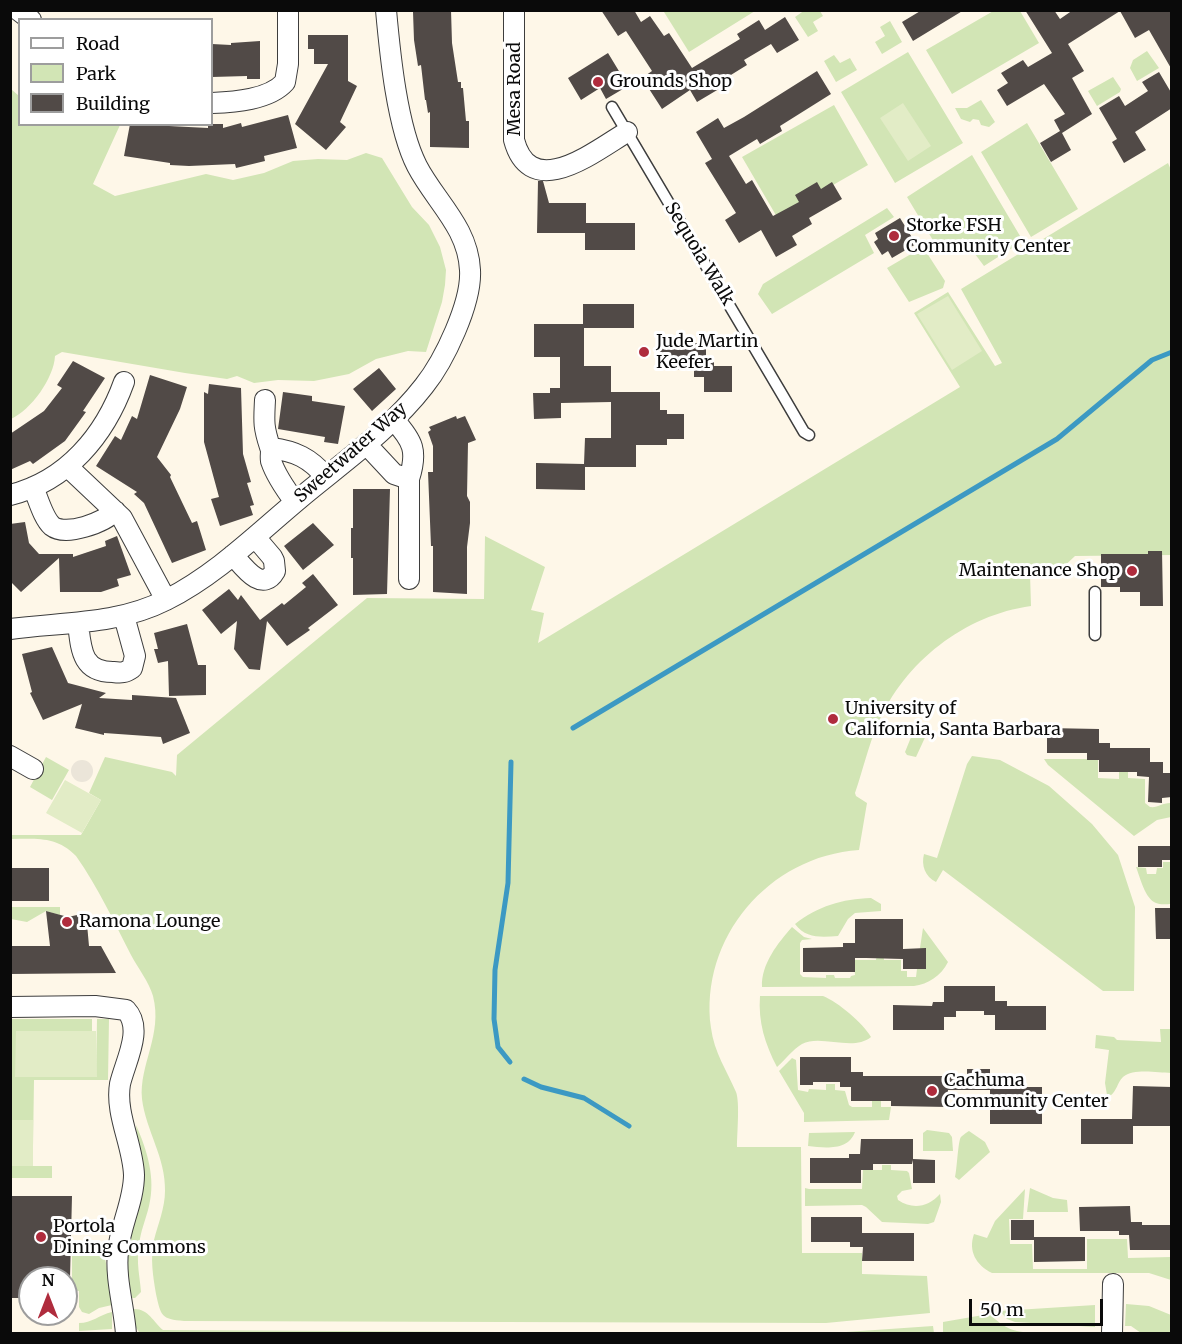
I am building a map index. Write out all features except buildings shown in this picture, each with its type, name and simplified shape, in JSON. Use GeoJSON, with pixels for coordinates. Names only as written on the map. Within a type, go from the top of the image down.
{"type":"FeatureCollection","features":[{"type":"Feature","properties":{"kind":"street"},"geometry":{"type":"LineString","coordinates":[[213,103],[260,96],[275,90],[285,82],[288,64],[288,10]]}},
{"type":"Feature","properties":{"kind":"street","name":"Sweetwater Way"},"geometry":{"type":"LineString","coordinates":[[10,629],[124,616],[166,600],[203,578],[394,420],[425,386],[439,363],[466,303],[470,271],[461,234],[417,165],[410,148],[395,84],[386,10]]}},
{"type":"Feature","properties":{"kind":"street","name":"Mesa Road"},"geometry":{"type":"LineString","coordinates":[[514,10],[514,140],[519,155],[527,164],[545,171],[565,168],[627,132]]}},
{"type":"Feature","properties":{"kind":"street"},"geometry":{"type":"LineString","coordinates":[[10,495],[33,487],[68,467],[108,419],[117,403],[124,382]]}},
{"type":"Feature","properties":{"kind":"street"},"geometry":{"type":"LineString","coordinates":[[265,399],[264,427],[271,448],[272,463],[295,502]]}},
{"type":"Feature","properties":{"kind":"street"},"geometry":{"type":"LineString","coordinates":[[394,420],[414,447],[413,466],[409,479],[409,579]]}},
{"type":"Feature","properties":{"kind":"street"},"geometry":{"type":"LineString","coordinates":[[366,444],[394,474],[409,479]]}},
{"type":"Feature","properties":{"kind":"street"},"geometry":{"type":"LineString","coordinates":[[271,448],[300,455],[316,465],[326,477]]}},
{"type":"Feature","properties":{"kind":"street"},"geometry":{"type":"LineString","coordinates":[[68,467],[115,511],[130,531],[166,600]]}},
{"type":"Feature","properties":{"kind":"street"},"geometry":{"type":"LineString","coordinates":[[33,487],[49,522],[56,528],[75,529],[104,519],[115,511]]}},
{"type":"Feature","properties":{"kind":"street"},"geometry":{"type":"LineString","coordinates":[[233,555],[252,577],[261,580],[269,578],[275,571],[274,561],[255,537]]}},
{"type":"Feature","properties":{"kind":"street"},"geometry":{"type":"LineString","coordinates":[[78,623],[84,657],[88,662],[102,672],[123,672],[132,668],[135,656],[124,616]]}},
{"type":"Feature","properties":{"kind":"street"},"geometry":{"type":"LineString","coordinates":[[10,756],[33,769]]}},
{"type":"Feature","properties":{"kind":"street"},"geometry":{"type":"LineString","coordinates":[[10,1007],[95,1006],[126,1010],[133,1022],[133,1034],[120,1094],[134,1181],[122,1224],[117,1262],[126,1334]]}},
{"type":"Feature","properties":{"kind":"street"},"geometry":{"type":"LineString","coordinates":[[1112,1334],[1113,1284]]}},
{"type":"Feature","properties":{"kind":"lane","name":"Sequoia Walk"},"geometry":{"type":"LineString","coordinates":[[612,106],[804,432],[809,435]]}},
{"type":"Feature","properties":{"kind":"lane"},"geometry":{"type":"LineString","coordinates":[[1095,592],[1095,635]]}},
{"type":"Feature","properties":{"kind":"green space"},"geometry":{"type":"Polygon","coordinates":[[[666,10],[755,11],[689,52],[664,12],[666,10]]]}},
{"type":"Feature","properties":{"kind":"green space"},"geometry":{"type":"Polygon","coordinates":[[[805,10],[820,11],[823,16],[813,22],[818,31],[808,37],[795,17],[805,10]]]}},
{"type":"Feature","properties":{"kind":"green space"},"geometry":{"type":"Polygon","coordinates":[[[995,10],[1020,11],[1039,43],[952,94],[926,50],[995,10]]]}},
{"type":"Feature","properties":{"kind":"green space"},"geometry":{"type":"Polygon","coordinates":[[[890,21],[902,42],[882,54],[875,42],[885,36],[880,27],[890,21]]]}},
{"type":"Feature","properties":{"kind":"green space"},"geometry":{"type":"Polygon","coordinates":[[[1147,51],[1159,68],[1137,81],[1130,68],[1133,60],[1147,51]]]}},
{"type":"Feature","properties":{"kind":"green space"},"geometry":{"type":"Polygon","coordinates":[[[908,52],[963,143],[895,183],[841,92],[908,52]]]}},
{"type":"Feature","properties":{"kind":"green space"},"geometry":{"type":"Polygon","coordinates":[[[834,55],[840,63],[850,58],[857,70],[836,82],[824,61],[834,55]]]}},
{"type":"Feature","properties":{"kind":"green space"},"geometry":{"type":"Polygon","coordinates":[[[1113,77],[1121,89],[1120,92],[1097,106],[1088,91],[1113,77]]]}},
{"type":"Feature","properties":{"kind":"green space"},"geometry":{"type":"Polygon","coordinates":[[[11,89],[18,95],[18,126],[120,126],[93,184],[115,196],[206,174],[233,180],[264,173],[293,161],[347,160],[366,153],[382,158],[412,207],[429,225],[440,247],[446,270],[445,285],[426,352],[408,351],[376,359],[349,374],[314,381],[278,380],[254,383],[237,376],[227,379],[62,352],[55,356],[51,374],[40,392],[19,415],[11,419],[11,89]]]}},
{"type":"Feature","properties":{"kind":"green space"},"geometry":{"type":"Polygon","coordinates":[[[981,100],[995,122],[989,127],[981,125],[979,120],[973,119],[970,122],[961,119],[955,108],[967,108],[981,100]]]}},
{"type":"Feature","properties":{"kind":"green space"},"geometry":{"type":"Polygon","coordinates":[[[903,103],[931,146],[908,161],[880,118],[903,103]]]}},
{"type":"Feature","properties":{"kind":"green space"},"geometry":{"type":"Polygon","coordinates":[[[834,105],[868,165],[777,217],[742,157],[834,105]]]}},
{"type":"Feature","properties":{"kind":"green space"},"geometry":{"type":"Polygon","coordinates":[[[1027,123],[1078,209],[1031,237],[981,152],[1027,123]]]}},
{"type":"Feature","properties":{"kind":"green space"},"geometry":{"type":"Polygon","coordinates":[[[972,155],[1023,241],[984,266],[963,238],[940,252],[907,197],[972,155]]]}},
{"type":"Feature","properties":{"kind":"green space"},"geometry":{"type":"Polygon","coordinates":[[[1168,163],[1171,170],[1171,555],[1075,556],[1057,573],[1030,574],[1031,606],[1007,611],[960,631],[920,662],[889,701],[868,749],[855,793],[867,803],[859,850],[826,856],[796,868],[769,885],[747,907],[729,934],[716,963],[710,995],[711,1028],[718,1053],[736,1092],[737,1147],[801,1147],[802,1253],[862,1253],[862,1274],[927,1276],[930,1313],[826,1323],[184,1321],[163,1315],[156,1294],[152,1260],[154,1240],[164,1204],[164,1179],[142,1099],[144,1074],[155,1024],[153,996],[99,892],[76,856],[54,842],[38,839],[11,839],[11,835],[81,835],[101,800],[89,793],[105,757],[172,772],[176,776],[177,755],[367,598],[484,599],[485,536],[545,567],[531,610],[544,613],[538,643],[960,387],[914,313],[948,292],[995,366],[1002,363],[961,289],[1168,163]]]}},
{"type":"Feature","properties":{"kind":"green space"},"geometry":{"type":"Polygon","coordinates":[[[887,208],[894,217],[865,235],[874,253],[772,314],[758,294],[763,284],[887,208]]]}},
{"type":"Feature","properties":{"kind":"green space"},"geometry":{"type":"Polygon","coordinates":[[[923,247],[945,281],[943,288],[909,302],[887,268],[923,247]]]}},
{"type":"Feature","properties":{"kind":"green space"},"geometry":{"type":"Polygon","coordinates":[[[948,296],[982,351],[952,370],[917,314],[948,296]]]}},
{"type":"Feature","properties":{"kind":"green space"},"geometry":{"type":"Polygon","coordinates":[[[919,724],[928,731],[916,757],[907,755],[905,752],[916,725],[919,724]]]}},
{"type":"Feature","properties":{"kind":"green space"},"geometry":{"type":"Polygon","coordinates":[[[972,756],[1000,760],[1049,786],[1092,824],[1118,855],[1135,907],[1134,991],[1103,991],[943,870],[936,882],[927,874],[924,854],[937,858],[967,764],[972,756]]]}},
{"type":"Feature","properties":{"kind":"green space"},"geometry":{"type":"Polygon","coordinates":[[[46,757],[69,770],[52,800],[30,787],[46,757]]]}},
{"type":"Feature","properties":{"kind":"green space"},"geometry":{"type":"Polygon","coordinates":[[[1098,757],[1098,778],[1119,779],[1119,772],[1128,772],[1128,778],[1145,779],[1145,803],[1150,807],[1170,803],[1171,796],[1171,817],[1157,820],[1134,836],[1048,765],[1044,759],[1094,759],[1098,757]]]}},
{"type":"Feature","properties":{"kind":"green space"},"geometry":{"type":"Polygon","coordinates":[[[65,780],[101,800],[82,833],[46,813],[65,780]]]}},
{"type":"Feature","properties":{"kind":"green space"},"geometry":{"type":"Polygon","coordinates":[[[1163,862],[1171,862],[1171,904],[1159,904],[1152,901],[1143,887],[1136,867],[1146,868],[1147,874],[1156,874],[1157,868],[1163,868],[1163,862]]]}},
{"type":"Feature","properties":{"kind":"green space"},"geometry":{"type":"Polygon","coordinates":[[[871,898],[881,904],[881,911],[855,913],[848,919],[838,936],[809,935],[795,924],[812,912],[831,905],[871,898]]]}},
{"type":"Feature","properties":{"kind":"green space"},"geometry":{"type":"Polygon","coordinates":[[[10,907],[60,907],[60,915],[46,911],[27,922],[11,919],[10,907]]]}},
{"type":"Feature","properties":{"kind":"green space"},"geometry":{"type":"Polygon","coordinates":[[[792,927],[804,937],[812,939],[802,940],[800,943],[800,974],[803,977],[826,978],[826,975],[834,975],[835,978],[850,978],[855,975],[854,960],[876,960],[877,953],[883,953],[884,960],[901,960],[901,971],[907,971],[907,977],[916,977],[917,969],[926,969],[920,948],[923,928],[948,962],[934,978],[914,986],[762,987],[767,962],[792,927]]]}},
{"type":"Feature","properties":{"kind":"green space"},"geometry":{"type":"Polygon","coordinates":[[[760,996],[823,996],[850,1014],[871,1037],[855,1043],[810,1041],[799,1046],[777,1067],[763,1033],[760,996]]]}},
{"type":"Feature","properties":{"kind":"green space"},"geometry":{"type":"Polygon","coordinates":[[[10,1019],[92,1019],[92,1031],[16,1031],[96,1077],[97,1019],[109,1019],[108,1080],[34,1080],[33,1147],[33,1120],[11,1120],[10,1019]]]}},
{"type":"Feature","properties":{"kind":"green space"},"geometry":{"type":"Polygon","coordinates":[[[1160,1029],[1171,1029],[1171,1073],[1128,1074],[1121,1079],[1110,1096],[1107,1095],[1105,1083],[1109,1050],[1095,1048],[1096,1035],[1114,1037],[1117,1040],[1161,1042],[1160,1029]]]}},
{"type":"Feature","properties":{"kind":"green space"},"geometry":{"type":"Polygon","coordinates":[[[16,1031],[96,1031],[97,1077],[15,1077],[16,1031]]]}},
{"type":"Feature","properties":{"kind":"green space"},"geometry":{"type":"Polygon","coordinates":[[[792,1058],[796,1060],[798,1090],[808,1092],[809,1089],[826,1090],[826,1084],[835,1084],[835,1090],[845,1091],[849,1105],[852,1107],[872,1107],[872,1101],[881,1101],[881,1107],[891,1107],[889,1120],[804,1122],[804,1113],[779,1071],[792,1058]]]}},
{"type":"Feature","properties":{"kind":"green space"},"geometry":{"type":"Polygon","coordinates":[[[11,1120],[33,1120],[33,1166],[11,1166],[11,1120]]]}},
{"type":"Feature","properties":{"kind":"green space"},"geometry":{"type":"Polygon","coordinates":[[[136,1125],[147,1154],[151,1175],[151,1196],[138,1252],[141,1292],[132,1298],[128,1279],[127,1252],[144,1181],[136,1125]]]}},
{"type":"Feature","properties":{"kind":"green space"},"geometry":{"type":"Polygon","coordinates":[[[927,1130],[949,1133],[952,1137],[953,1151],[923,1151],[923,1133],[927,1130]]]}},
{"type":"Feature","properties":{"kind":"green space"},"geometry":{"type":"Polygon","coordinates":[[[969,1131],[985,1142],[990,1152],[959,1180],[955,1177],[959,1144],[961,1137],[969,1131]]]}},
{"type":"Feature","properties":{"kind":"green space"},"geometry":{"type":"Polygon","coordinates":[[[855,1132],[852,1138],[842,1145],[808,1146],[809,1133],[855,1132]]]}},
{"type":"Feature","properties":{"kind":"green space"},"geometry":{"type":"Polygon","coordinates":[[[882,1165],[891,1165],[891,1170],[909,1173],[912,1189],[902,1191],[897,1196],[898,1200],[904,1203],[920,1206],[940,1194],[941,1202],[934,1222],[928,1224],[882,1222],[862,1205],[805,1206],[805,1188],[862,1189],[863,1170],[882,1170],[882,1165]]]}},
{"type":"Feature","properties":{"kind":"green space"},"geometry":{"type":"Polygon","coordinates":[[[11,1166],[52,1166],[52,1178],[11,1178],[11,1166]]]}},
{"type":"Feature","properties":{"kind":"green space"},"geometry":{"type":"Polygon","coordinates":[[[1030,1188],[1053,1198],[1067,1200],[1068,1212],[1027,1212],[1030,1188]]]}},
{"type":"Feature","properties":{"kind":"green space"},"geometry":{"type":"Polygon","coordinates":[[[1025,1189],[1023,1219],[1009,1219],[1010,1244],[1032,1244],[1033,1269],[1087,1269],[1087,1239],[1127,1239],[1128,1258],[1171,1257],[1171,1280],[1149,1273],[992,1273],[986,1270],[978,1262],[973,1252],[974,1234],[987,1238],[995,1221],[1025,1189]]]}},
{"type":"Feature","properties":{"kind":"green space"},"geometry":{"type":"Polygon","coordinates":[[[72,1248],[96,1249],[103,1253],[112,1305],[99,1308],[89,1314],[82,1312],[79,1307],[78,1266],[72,1266],[72,1248]]]}},
{"type":"Feature","properties":{"kind":"green space"},"geometry":{"type":"Polygon","coordinates":[[[1126,1304],[1149,1306],[1171,1315],[1171,1333],[1141,1333],[1131,1326],[1125,1326],[1126,1304]]]}},
{"type":"Feature","properties":{"kind":"green space"},"geometry":{"type":"Polygon","coordinates":[[[1095,1305],[1095,1327],[1015,1322],[1007,1319],[1000,1311],[1095,1305]]]}},
{"type":"Feature","properties":{"kind":"green space"},"geometry":{"type":"Polygon","coordinates":[[[134,1309],[143,1311],[163,1330],[499,1332],[139,1332],[135,1326],[134,1309]]]}},
{"type":"Feature","properties":{"kind":"green space"},"geometry":{"type":"Polygon","coordinates":[[[112,1312],[112,1329],[79,1331],[79,1323],[88,1322],[112,1312]]]}},
{"type":"Feature","properties":{"kind":"green space"},"geometry":{"type":"Polygon","coordinates":[[[989,1314],[1009,1328],[1034,1333],[943,1333],[943,1322],[989,1314]]]}},
{"type":"Feature","properties":{"kind":"green space"},"geometry":{"type":"Polygon","coordinates":[[[933,1326],[934,1333],[846,1333],[846,1332],[933,1326]]]}},
{"type":"Feature","properties":{"kind":"shaded area"},"geometry":{"type":"Polygon","coordinates":[[[78,760],[86,760],[93,767],[93,775],[86,782],[78,782],[71,775],[71,767],[78,760]]]}},
{"type":"Feature","properties":{"kind":"waterway"},"geometry":{"type":"LineString","coordinates":[[573,728],[1057,439],[1152,360],[1172,352]]}},
{"type":"Feature","properties":{"kind":"waterway"},"geometry":{"type":"LineString","coordinates":[[510,1062],[498,1047],[494,1019],[495,970],[508,883],[511,762]]}},
{"type":"Feature","properties":{"kind":"waterway"},"geometry":{"type":"LineString","coordinates":[[524,1079],[541,1087],[584,1098],[629,1126]]}},
{"type":"Feature","properties":{"kind":"place","name":"Grounds Shop"},"geometry":{"type":"Point","coordinates":[598,82]}},
{"type":"Feature","properties":{"kind":"place","name":"Storke FSH Community Center"},"geometry":{"type":"Point","coordinates":[894,236]}},
{"type":"Feature","properties":{"kind":"place","name":"Jude Martin Keefer"},"geometry":{"type":"Point","coordinates":[644,352]}},
{"type":"Feature","properties":{"kind":"place","name":"Maintenance Shop"},"geometry":{"type":"Point","coordinates":[1132,571]}},
{"type":"Feature","properties":{"kind":"place","name":"University of California, Santa Barbara"},"geometry":{"type":"Point","coordinates":[833,719]}},
{"type":"Feature","properties":{"kind":"place","name":"Ramona Lounge"},"geometry":{"type":"Point","coordinates":[67,922]}},
{"type":"Feature","properties":{"kind":"place","name":"Cachuma Community Center"},"geometry":{"type":"Point","coordinates":[932,1091]}},
{"type":"Feature","properties":{"kind":"place","name":"Portola Dining Commons"},"geometry":{"type":"Point","coordinates":[41,1237]}}]}
